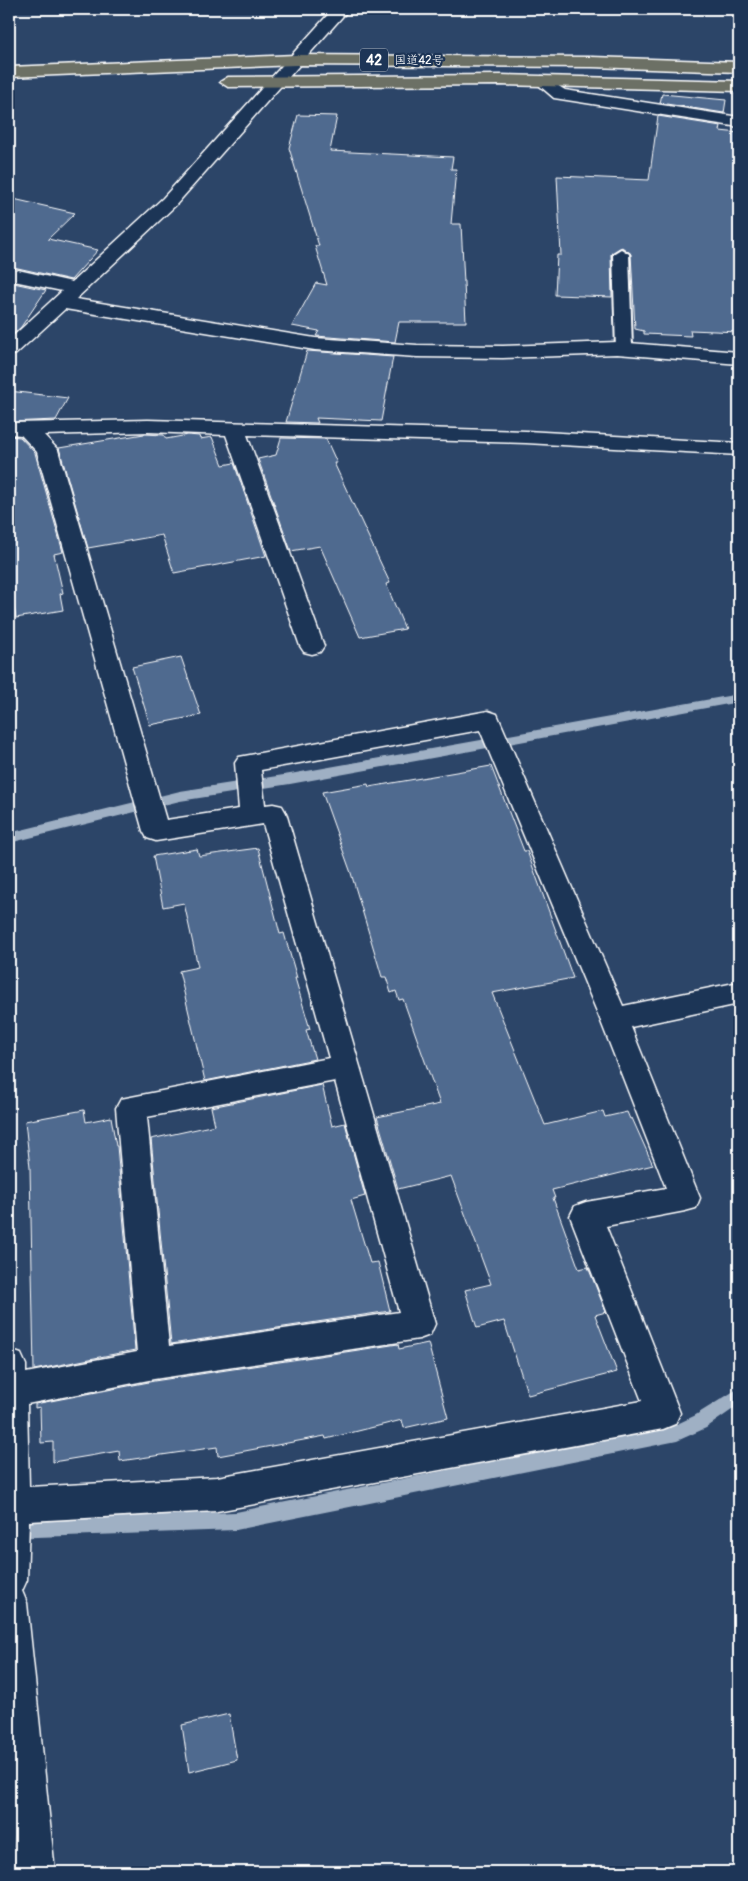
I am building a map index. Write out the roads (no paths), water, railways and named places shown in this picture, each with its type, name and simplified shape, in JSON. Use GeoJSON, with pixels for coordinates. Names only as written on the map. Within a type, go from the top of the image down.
{"type":"FeatureCollection","features":[{"type":"Feature","properties":{"kind":"highway","name":"国道42号"},"geometry":{"type":"LineString","coordinates":[[9,72],[295,60],[592,62],[739,67]]}},
{"type":"Feature","properties":{"kind":"highway","name":"国道42号"},"geometry":{"type":"LineString","coordinates":[[208,83],[276,80],[542,81],[739,86]]}},
{"type":"Feature","properties":{"kind":"street"},"geometry":{"type":"LineString","coordinates":[[9,350],[169,202],[341,9]]}},
{"type":"Feature","properties":{"kind":"street"},"geometry":{"type":"LineString","coordinates":[[542,81],[560,94],[739,122]]}},
{"type":"Feature","properties":{"kind":"street"},"geometry":{"type":"LineString","coordinates":[[9,274],[75,288]]}},
{"type":"Feature","properties":{"kind":"street"},"geometry":{"type":"LineString","coordinates":[[60,302],[315,344],[417,351],[503,352],[624,349],[739,358]]}},
{"type":"Feature","properties":{"kind":"street"},"geometry":{"type":"LineString","coordinates":[[18,430],[148,426],[234,428],[526,437],[739,449]]}},
{"type":"Feature","properties":{"kind":"street"},"geometry":{"type":"LineString","coordinates":[[234,428],[312,646]]}},
{"type":"Feature","properties":{"kind":"street"},"geometry":{"type":"LineString","coordinates":[[9,1580],[11,1515],[9,1379],[154,1364],[419,1324],[273,813],[156,831],[46,450],[18,430]]}},
{"type":"Feature","properties":{"kind":"street"},"geometry":{"type":"LineString","coordinates":[[11,1515],[217,1494],[663,1414],[586,1216],[685,1198],[614,1019],[488,720],[248,763],[253,816]]}},
{"type":"Feature","properties":{"kind":"street"},"geometry":{"type":"LineString","coordinates":[[614,1019],[739,993]]}},
{"type":"Feature","properties":{"kind":"street"},"geometry":{"type":"LineString","coordinates":[[154,1364],[131,1108],[346,1068]]}},
{"type":"Feature","properties":{"kind":"street"},"geometry":{"type":"LineString","coordinates":[[9,1602],[35,1872]]}},
{"type":"Feature","properties":{"kind":"lane"},"geometry":{"type":"LineString","coordinates":[[621,254],[624,349]]}},
{"type":"Feature","properties":{"kind":"waterway"},"geometry":{"type":"LineString","coordinates":[[9,838],[180,796],[290,779],[739,698]]}},
{"type":"Feature","properties":{"kind":"waterway"},"geometry":{"type":"LineString","coordinates":[[9,1529],[236,1521],[677,1433],[700,1422],[739,1396]]}}]}
